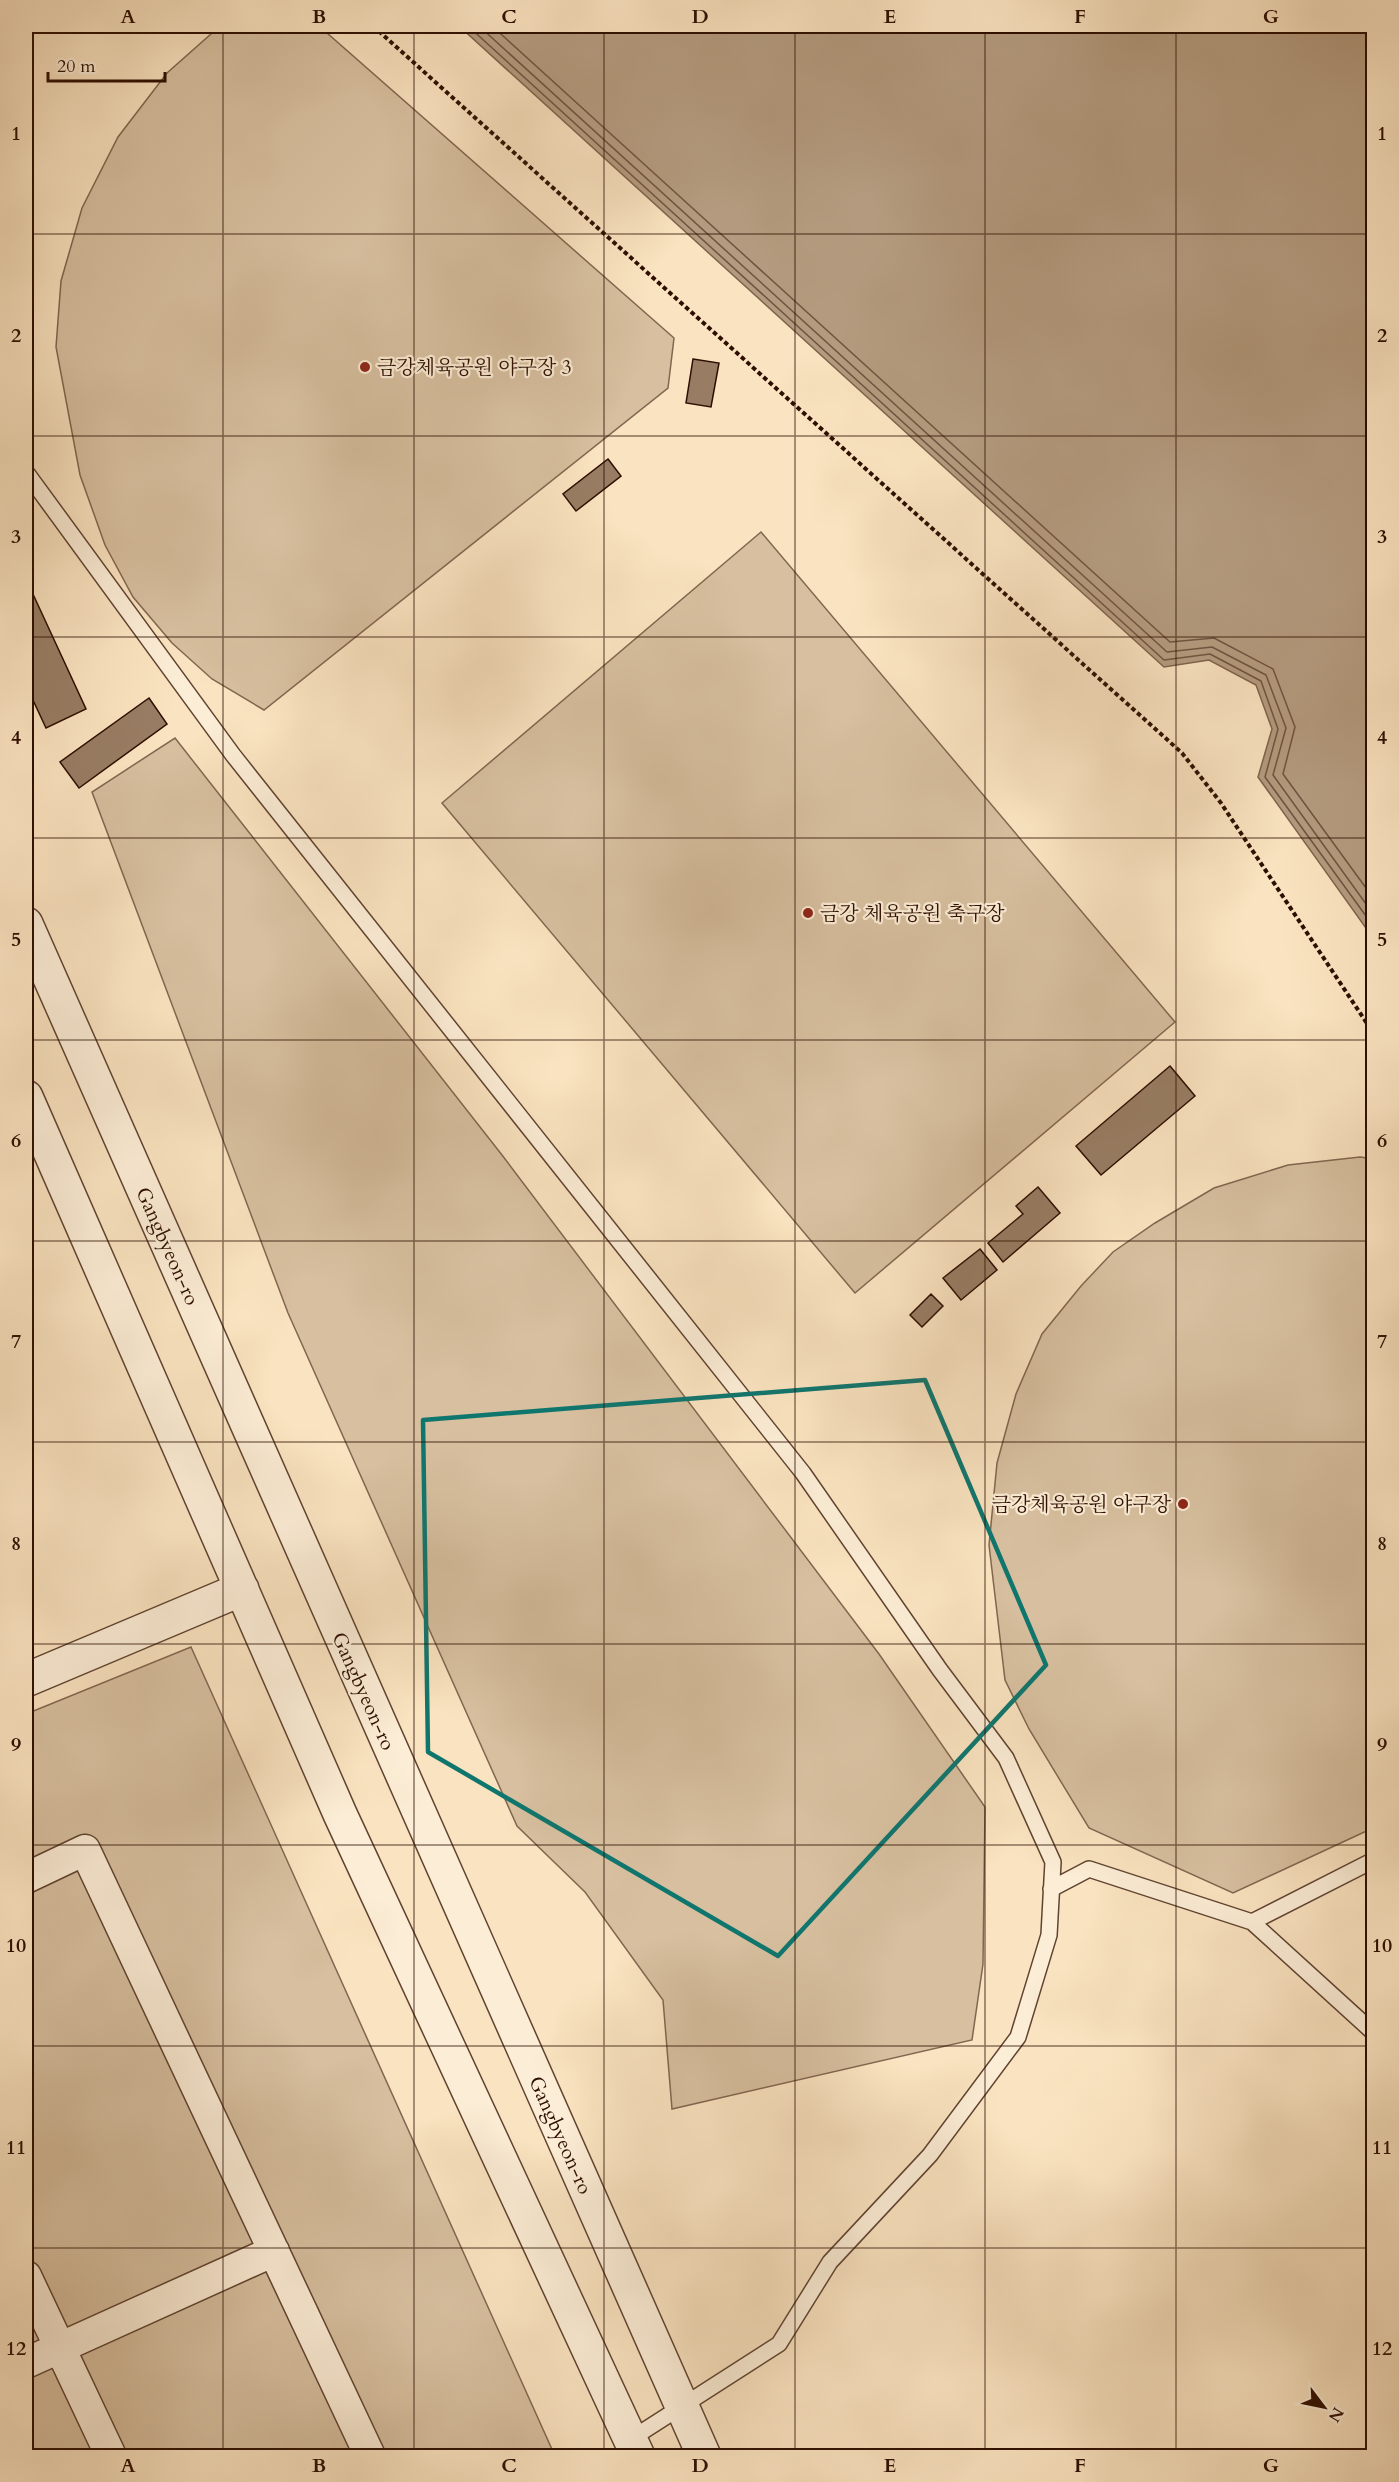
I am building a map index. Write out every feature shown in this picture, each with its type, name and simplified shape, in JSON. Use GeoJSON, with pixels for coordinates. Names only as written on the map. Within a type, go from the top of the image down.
{"type":"FeatureCollection","features":[{"type":"Feature","properties":{"kind":"street","name":"Gangbyeon-ro"},"geometry":{"type":"LineString","coordinates":[[26,924],[704,2457]]}},
{"type":"Feature","properties":{"kind":"street"},"geometry":{"type":"LineString","coordinates":[[26,1096],[340,1814],[635,2448]]}},
{"type":"Feature","properties":{"kind":"street"},"geometry":{"type":"LineString","coordinates":[[26,1680],[242,1589]]}},
{"type":"Feature","properties":{"kind":"street"},"geometry":{"type":"LineString","coordinates":[[26,1878],[85,1850],[370,2457]]}},
{"type":"Feature","properties":{"kind":"street"},"geometry":{"type":"LineString","coordinates":[[26,2363],[274,2251]]}},
{"type":"Feature","properties":{"kind":"street"},"geometry":{"type":"LineString","coordinates":[[26,2276],[111,2457]]}},
{"type":"Feature","properties":{"kind":"lane"},"geometry":{"type":"LineString","coordinates":[[26,471],[233,755],[803,1473],[940,1671],[1006,1758],[1053,1862],[1049,1935],[1018,2037],[930,2156],[830,2262],[779,2344],[681,2406],[635,2448]]}},
{"type":"Feature","properties":{"kind":"lane"},"geometry":{"type":"LineString","coordinates":[[1252,1922],[1374,1860]]}},
{"type":"Feature","properties":{"kind":"lane"},"geometry":{"type":"LineString","coordinates":[[1051,1889],[1089,1869],[1252,1922],[1374,2033]]}},
{"type":"Feature","properties":{"kind":"path"},"geometry":{"type":"LineString","coordinates":[[373,26],[1182,753],[1221,803],[1374,1034]]}},
{"type":"Feature","properties":{"kind":"highlighted area"},"geometry":{"type":"Polygon","coordinates":[[[925,1380],[1046,1665],[778,1956],[428,1752],[423,1420],[925,1380]]]}},
{"type":"Feature","properties":{"kind":"shaded area","name":"금강체육공원 야구장 3"},"geometry":{"type":"Polygon","coordinates":[[[220,26],[319,26],[674,338],[668,388],[264,710],[212,679],[172,643],[133,597],[105,545],[80,475],[56,347],[61,281],[82,208],[118,137],[167,73],[220,26]]]}},
{"type":"Feature","properties":{"kind":"shaded area","name":"금강 체육공원 축구장"},"geometry":{"type":"Polygon","coordinates":[[[761,532],[1175,1022],[855,1293],[442,803],[761,532]]]}},
{"type":"Feature","properties":{"kind":"shaded area"},"geometry":{"type":"Polygon","coordinates":[[[175,738],[502,1155],[879,1654],[985,1807],[983,1964],[972,2040],[672,2109],[663,2000],[585,1892],[517,1826],[288,1313],[92,792],[175,738]]]}},
{"type":"Feature","properties":{"kind":"shaded area","name":"금강체육공원 야구장"},"geometry":{"type":"Polygon","coordinates":[[[1360,1157],[1374,1159],[1373,1828],[1233,1893],[1089,1828],[1029,1729],[1005,1680],[989,1545],[997,1463],[1016,1394],[1042,1334],[1081,1286],[1113,1252],[1155,1223],[1214,1188],[1288,1165],[1360,1157]]]}},
{"type":"Feature","properties":{"kind":"shaded area"},"geometry":{"type":"Polygon","coordinates":[[[191,1647],[555,2456],[26,2456],[26,1714],[191,1647]]]}},
{"type":"Feature","properties":{"kind":"water"},"geometry":{"type":"Polygon","coordinates":[[[459,26],[1373,26],[1373,938],[1258,777],[1272,729],[1256,685],[1209,660],[1164,667],[459,26]]]}},
{"type":"Feature","properties":{"kind":"building"},"geometry":{"type":"Polygon","coordinates":[[[693,359],[719,363],[711,407],[686,403],[693,359]]]}},
{"type":"Feature","properties":{"kind":"building"},"geometry":{"type":"Polygon","coordinates":[[[608,459],[621,476],[576,511],[563,494],[608,459]]]}},
{"type":"Feature","properties":{"kind":"building"},"geometry":{"type":"Polygon","coordinates":[[[26,579],[86,709],[46,728],[26,685],[26,579]]]}},
{"type":"Feature","properties":{"kind":"building"},"geometry":{"type":"Polygon","coordinates":[[[149,698],[167,724],[79,788],[60,762],[149,698]]]}},
{"type":"Feature","properties":{"kind":"building"},"geometry":{"type":"Polygon","coordinates":[[[1170,1066],[1195,1096],[1101,1175],[1076,1146],[1170,1066]]]}},
{"type":"Feature","properties":{"kind":"building"},"geometry":{"type":"Polygon","coordinates":[[[1038,1187],[1060,1213],[1003,1262],[988,1243],[1023,1214],[1016,1206],[1038,1187]]]}},
{"type":"Feature","properties":{"kind":"building"},"geometry":{"type":"Polygon","coordinates":[[[980,1249],[997,1270],[961,1300],[943,1278],[980,1249]]]}},
{"type":"Feature","properties":{"kind":"building"},"geometry":{"type":"Polygon","coordinates":[[[931,1294],[943,1306],[922,1327],[910,1315],[931,1294]]]}},
{"type":"Feature","properties":{"kind":"place","name":"금강체육공원 야구장 3"},"geometry":{"type":"Point","coordinates":[365,367]}},
{"type":"Feature","properties":{"kind":"place","name":"금강 체육공원 축구장"},"geometry":{"type":"Point","coordinates":[808,913]}},
{"type":"Feature","properties":{"kind":"place","name":"금강체육공원 야구장"},"geometry":{"type":"Point","coordinates":[1183,1504]}}]}
